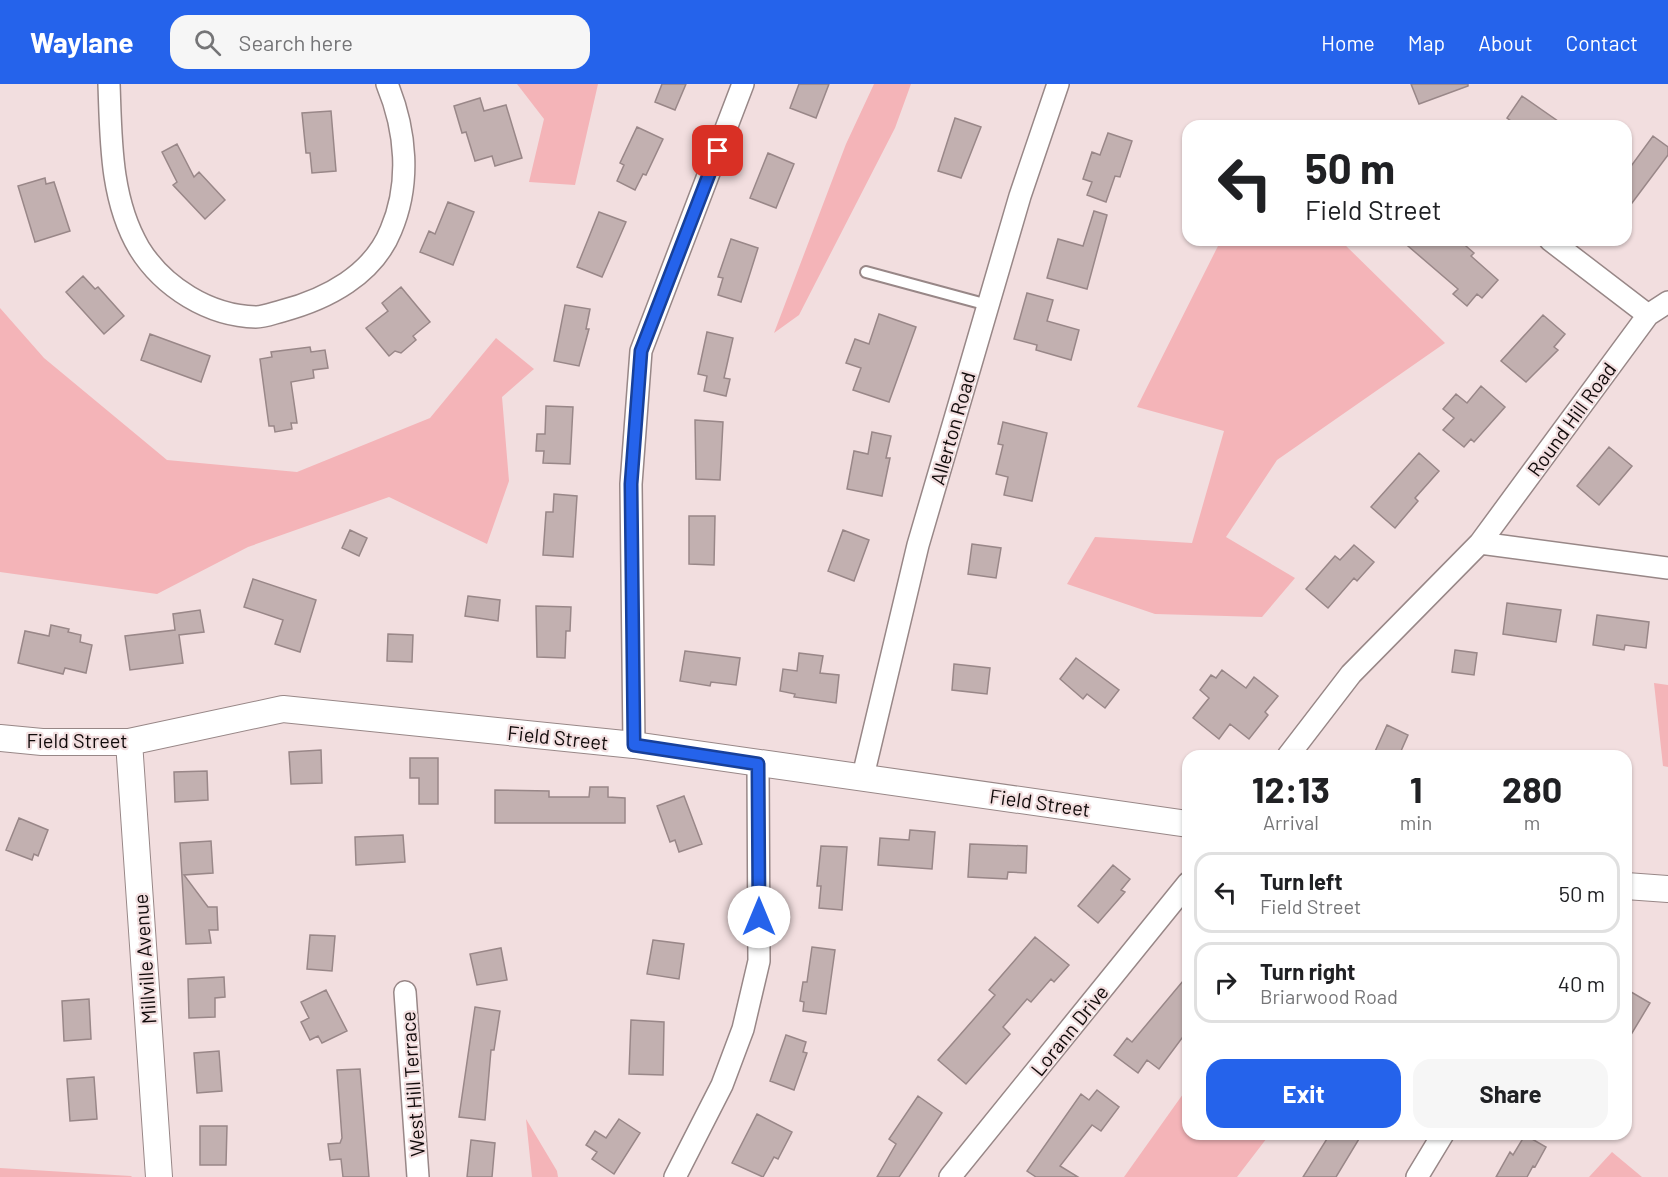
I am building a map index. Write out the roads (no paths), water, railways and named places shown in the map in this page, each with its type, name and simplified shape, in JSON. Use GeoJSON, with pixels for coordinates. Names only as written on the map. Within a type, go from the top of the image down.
{"type":"FeatureCollection","features":[{"type":"Feature","properties":{"kind":"street"},"geometry":{"type":"LineString","coordinates":[[109,84],[111,138],[118,195],[139,247],[164,280],[197,301],[227,312],[257,317],[300,306],[339,290],[370,263],[391,231],[403,189],[403,137],[387,84]]}},
{"type":"Feature","properties":{"kind":"street"},"geometry":{"type":"LineString","coordinates":[[634,745],[631,484],[641,351],[743,84]]}},
{"type":"Feature","properties":{"kind":"street","name":"Allerton Road"},"geometry":{"type":"LineString","coordinates":[[863,776],[918,545],[988,305],[1058,84]]}},
{"type":"Feature","properties":{"kind":"street"},"geometry":{"type":"LineString","coordinates":[[1558,246],[1648,315]]}},
{"type":"Feature","properties":{"kind":"street","name":"Round Hill Road"},"geometry":{"type":"LineString","coordinates":[[1293,750],[1352,674],[1480,543],[1648,315],[1668,302]]}},
{"type":"Feature","properties":{"kind":"street"},"geometry":{"type":"LineString","coordinates":[[1480,543],[1668,568]]}},
{"type":"Feature","properties":{"kind":"street","name":"Field Street"},"geometry":{"type":"LineString","coordinates":[[0,738],[42,742],[129,742],[283,709],[634,745],[1182,823]]}},
{"type":"Feature","properties":{"kind":"street","name":"Millville Avenue"},"geometry":{"type":"LineString","coordinates":[[129,742],[159,1177]]}},
{"type":"Feature","properties":{"kind":"street"},"geometry":{"type":"LineString","coordinates":[[675,1177],[722,1085],[742,1029],[759,961],[758,764]]}},
{"type":"Feature","properties":{"kind":"street"},"geometry":{"type":"LineString","coordinates":[[1632,886],[1668,889]]}},
{"type":"Feature","properties":{"kind":"street","name":"Lorann Drive"},"geometry":{"type":"LineString","coordinates":[[950,1177],[1182,890]]}},
{"type":"Feature","properties":{"kind":"street","name":"West Hill Terrace"},"geometry":{"type":"LineString","coordinates":[[405,992],[418,1177]]}},
{"type":"Feature","properties":{"kind":"street"},"geometry":{"type":"LineString","coordinates":[[1417,1177],[1439,1140]]}},
{"type":"Feature","properties":{"kind":"lane"},"geometry":{"type":"LineString","coordinates":[[866,272],[988,305]]}}]}
